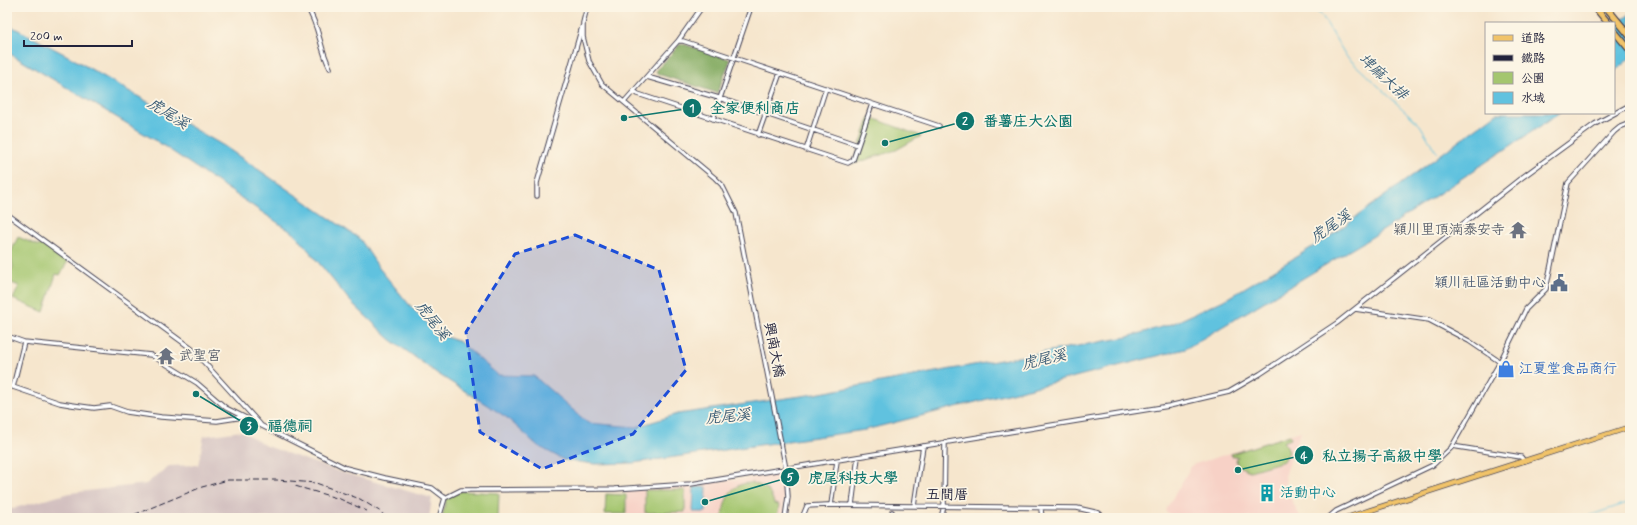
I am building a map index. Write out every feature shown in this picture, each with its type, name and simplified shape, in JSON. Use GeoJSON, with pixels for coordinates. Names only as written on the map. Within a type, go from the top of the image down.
{"type":"FeatureCollection","features":[{"type":"Feature","properties":{"kind":"highway"},"geometry":{"type":"LineString","coordinates":[[1595,7],[1607,22]]}},
{"type":"Feature","properties":{"kind":"highway"},"geometry":{"type":"LineString","coordinates":[[1606,7],[1630,36]]}},
{"type":"Feature","properties":{"kind":"highway"},"geometry":{"type":"LineString","coordinates":[[1615,32],[1630,50]]}},
{"type":"Feature","properties":{"kind":"main road"},"geometry":{"type":"LineString","coordinates":[[1346,518],[1630,427]]}},
{"type":"Feature","properties":{"kind":"street"},"geometry":{"type":"LineString","coordinates":[[307,7],[316,19],[323,55],[330,68]]}},
{"type":"Feature","properties":{"kind":"street"},"geometry":{"type":"LineString","coordinates":[[537,196],[537,183],[587,7]]}},
{"type":"Feature","properties":{"kind":"street"},"geometry":{"type":"LineString","coordinates":[[624,102],[678,41],[702,7]]}},
{"type":"Feature","properties":{"kind":"street"},"geometry":{"type":"LineString","coordinates":[[713,119],[751,7]]}},
{"type":"Feature","properties":{"kind":"street","name":"興南大橋"},"geometry":{"type":"LineString","coordinates":[[583,23],[583,37],[592,71],[602,84],[722,185],[736,212],[742,236],[786,469],[788,497],[785,518]]}},
{"type":"Feature","properties":{"kind":"street"},"geometry":{"type":"LineString","coordinates":[[678,41],[939,126]]}},
{"type":"Feature","properties":{"kind":"street"},"geometry":{"type":"LineString","coordinates":[[758,135],[780,73]]}},
{"type":"Feature","properties":{"kind":"street"},"geometry":{"type":"LineString","coordinates":[[647,77],[719,98],[858,145]]}},
{"type":"Feature","properties":{"kind":"street"},"geometry":{"type":"LineString","coordinates":[[806,150],[826,88]]}},
{"type":"Feature","properties":{"kind":"street"},"geometry":{"type":"LineString","coordinates":[[634,91],[638,94],[758,135],[848,163],[853,160],[872,104]]}},
{"type":"Feature","properties":{"kind":"street"},"geometry":{"type":"LineString","coordinates":[[1615,114],[1630,106]]}},
{"type":"Feature","properties":{"kind":"street"},"geometry":{"type":"LineString","coordinates":[[444,498],[461,490],[522,491],[660,487],[691,484],[1169,406],[1229,392],[1266,370],[1355,309],[1520,179],[1595,124],[1614,114]]}},
{"type":"Feature","properties":{"kind":"street"},"geometry":{"type":"LineString","coordinates":[[1328,518],[1336,511],[1433,465],[1452,446],[1500,362],[1526,309],[1546,289],[1568,183],[1614,132],[1620,127],[1630,123]]}},
{"type":"Feature","properties":{"kind":"street"},"geometry":{"type":"LineString","coordinates":[[7,214],[192,349],[246,411],[263,427]]}},
{"type":"Feature","properties":{"kind":"street"},"geometry":{"type":"LineString","coordinates":[[1355,309],[1429,320],[1469,342],[1500,362]]}},
{"type":"Feature","properties":{"kind":"street"},"geometry":{"type":"LineString","coordinates":[[7,336],[24,342],[151,355],[196,383],[226,408],[346,468],[432,488],[444,498]]}},
{"type":"Feature","properties":{"kind":"street"},"geometry":{"type":"LineString","coordinates":[[13,387],[24,342]]}},
{"type":"Feature","properties":{"kind":"street"},"geometry":{"type":"LineString","coordinates":[[7,384],[60,403],[94,408],[110,406],[127,412],[161,417],[210,420],[244,417]]}},
{"type":"Feature","properties":{"kind":"street"},"geometry":{"type":"LineString","coordinates":[[941,518],[944,506],[945,442]]}},
{"type":"Feature","properties":{"kind":"street"},"geometry":{"type":"LineString","coordinates":[[914,506],[923,446]]}},
{"type":"Feature","properties":{"kind":"street"},"geometry":{"type":"LineString","coordinates":[[1452,446],[1521,456],[1524,461]]}},
{"type":"Feature","properties":{"kind":"street"},"geometry":{"type":"LineString","coordinates":[[852,505],[858,457]]}},
{"type":"Feature","properties":{"kind":"street"},"geometry":{"type":"LineString","coordinates":[[831,505],[837,461]]}},
{"type":"Feature","properties":{"kind":"street"},"geometry":{"type":"LineString","coordinates":[[439,518],[444,498]]}},
{"type":"Feature","properties":{"kind":"street","name":"五間厝"},"geometry":{"type":"LineString","coordinates":[[802,518],[804,510],[807,506],[831,505],[1090,510],[1099,512],[1105,518]]}},
{"type":"Feature","properties":{"kind":"street"},"geometry":{"type":"LineString","coordinates":[[1041,509],[1042,518]]}},
{"type":"Feature","properties":{"kind":"street"},"geometry":{"type":"LineString","coordinates":[[892,512],[892,518]]}},
{"type":"Feature","properties":{"kind":"street"},"geometry":{"type":"LineString","coordinates":[[503,518],[598,518]]}},
{"type":"Feature","properties":{"kind":"highlighted area"},"geometry":{"type":"Polygon","coordinates":[[[575,235],[659,270],[686,370],[633,434],[542,469],[480,432],[466,332],[515,254],[575,235]]]}},
{"type":"Feature","properties":{"kind":"shaded area"},"geometry":{"type":"Polygon","coordinates":[[[242,431],[264,445],[337,471],[432,498],[429,518],[7,518],[7,510],[70,493],[146,484],[169,466],[198,465],[204,436],[242,431]]]}},
{"type":"Feature","properties":{"kind":"shaded area"},"geometry":{"type":"Polygon","coordinates":[[[1301,431],[1285,475],[1287,492],[1301,518],[1175,518],[1165,511],[1192,465],[1301,431]]]}},
{"type":"Feature","properties":{"kind":"shaded area"},"geometry":{"type":"Polygon","coordinates":[[[781,475],[784,495],[782,518],[627,518],[627,491],[781,475]]]}},
{"type":"Feature","properties":{"kind":"green space"},"geometry":{"type":"Polygon","coordinates":[[[683,44],[729,59],[730,61],[717,93],[658,74],[656,71],[679,45],[683,44]]]}},
{"type":"Feature","properties":{"kind":"green space"},"geometry":{"type":"Polygon","coordinates":[[[870,117],[921,136],[896,150],[853,164],[870,117]]]}},
{"type":"Feature","properties":{"kind":"green space"},"geometry":{"type":"Polygon","coordinates":[[[18,237],[39,246],[43,243],[68,261],[60,275],[56,274],[44,312],[13,299],[19,286],[7,281],[7,279],[13,267],[10,254],[18,237]]]}},
{"type":"Feature","properties":{"kind":"green space"},"geometry":{"type":"Polygon","coordinates":[[[1290,435],[1291,439],[1283,442],[1287,446],[1289,452],[1284,461],[1250,471],[1238,466],[1236,460],[1238,456],[1232,457],[1231,454],[1290,435]]]}},
{"type":"Feature","properties":{"kind":"green space"},"geometry":{"type":"Polygon","coordinates":[[[753,483],[767,490],[774,504],[779,505],[777,518],[722,518],[725,504],[730,493],[739,485],[753,483]]]}},
{"type":"Feature","properties":{"kind":"green space"},"geometry":{"type":"Polygon","coordinates":[[[645,490],[685,490],[685,512],[645,513],[645,490]]]}},
{"type":"Feature","properties":{"kind":"green space"},"geometry":{"type":"Polygon","coordinates":[[[461,491],[499,493],[498,518],[442,518],[446,499],[461,491]]]}},
{"type":"Feature","properties":{"kind":"green space"},"geometry":{"type":"Polygon","coordinates":[[[606,494],[626,495],[626,514],[605,514],[606,494]]]}},
{"type":"Feature","properties":{"kind":"water"},"geometry":{"type":"Polygon","coordinates":[[[1630,14],[1630,58],[1615,71],[1615,25],[1630,14]]]}},
{"type":"Feature","properties":{"kind":"water","name":"虎尾溪"},"geometry":{"type":"Polygon","coordinates":[[[7,24],[70,57],[224,146],[360,239],[379,268],[412,308],[438,334],[460,342],[498,375],[534,376],[588,423],[636,427],[678,414],[815,394],[1127,337],[1172,324],[1226,299],[1329,237],[1496,114],[1558,114],[1387,228],[1185,349],[865,430],[633,463],[595,464],[564,460],[538,446],[506,417],[438,374],[390,339],[350,301],[296,235],[158,142],[7,52],[7,24]]]}},
{"type":"Feature","properties":{"kind":"water"},"geometry":{"type":"Polygon","coordinates":[[[694,487],[707,487],[706,512],[693,512],[694,487]]]}},
{"type":"Feature","properties":{"kind":"waterway","name":"埤麻大排"},"geometry":{"type":"LineString","coordinates":[[1307,7],[1321,14],[1346,56],[1420,125],[1435,150],[1440,155]]}},
{"type":"Feature","properties":{"kind":"waterway"},"geometry":{"type":"LineString","coordinates":[[1582,518],[1630,502]]}},
{"type":"Feature","properties":{"kind":"railway"},"geometry":{"type":"LineString","coordinates":[[126,518],[202,487],[228,480],[277,480],[316,483],[360,499],[381,512],[386,518]]}},
{"type":"Feature","properties":{"kind":"railway"},"geometry":{"type":"LineString","coordinates":[[295,486],[340,499],[367,511]]}},
{"type":"Feature","properties":{"kind":"place","name":"全家便利商店"},"geometry":{"type":"Point","coordinates":[624,118]}},
{"type":"Feature","properties":{"kind":"place","name":"番薯庄大公園"},"geometry":{"type":"Point","coordinates":[885,143]}},
{"type":"Feature","properties":{"kind":"place","name":"穎川里頂湳泰安寺"},"geometry":{"type":"Point","coordinates":[1518,230]}},
{"type":"Feature","properties":{"kind":"place","name":"穎川社區活動中心"},"geometry":{"type":"Point","coordinates":[1559,283]}},
{"type":"Feature","properties":{"kind":"place","name":"武聖宮"},"geometry":{"type":"Point","coordinates":[166,356]}},
{"type":"Feature","properties":{"kind":"place","name":"江夏堂食品商行"},"geometry":{"type":"Point","coordinates":[1506,369]}},
{"type":"Feature","properties":{"kind":"place","name":"福德祠"},"geometry":{"type":"Point","coordinates":[196,394]}},
{"type":"Feature","properties":{"kind":"place","name":"私立揚子高級中學"},"geometry":{"type":"Point","coordinates":[1238,470]}},
{"type":"Feature","properties":{"kind":"place","name":"活動中心"},"geometry":{"type":"Point","coordinates":[1267,493]}},
{"type":"Feature","properties":{"kind":"place","name":"虎尾科技大學"},"geometry":{"type":"Point","coordinates":[705,502]}}]}
